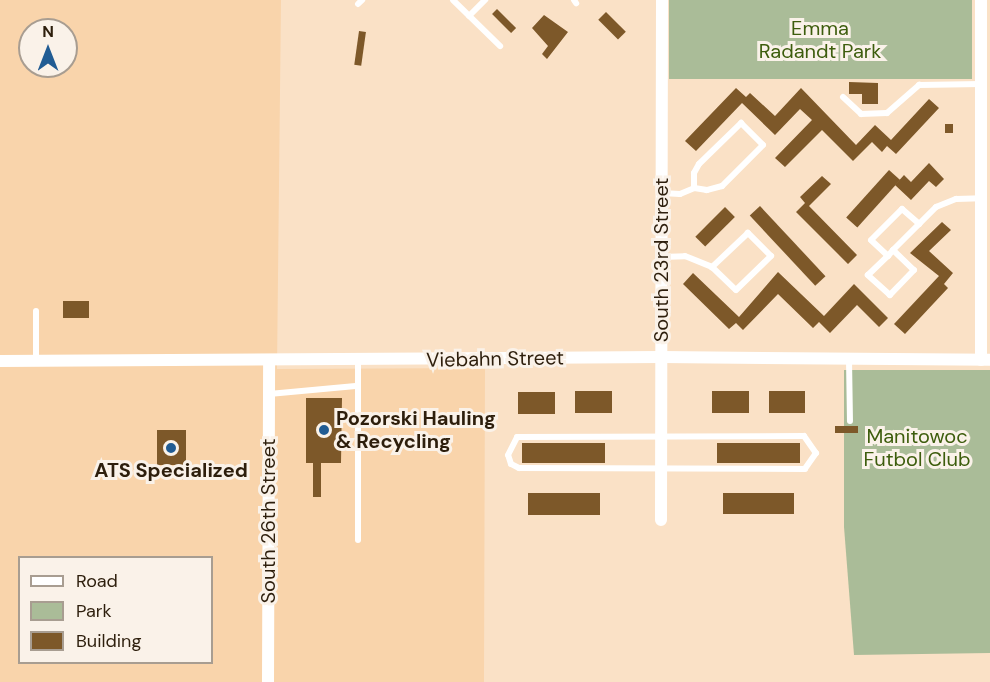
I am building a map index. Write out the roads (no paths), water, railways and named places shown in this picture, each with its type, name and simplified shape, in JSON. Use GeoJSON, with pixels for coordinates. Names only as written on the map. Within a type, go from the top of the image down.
{"type":"FeatureCollection","features":[{"type":"Feature","properties":{"kind":"street","name":"South 23rd Street"},"geometry":{"type":"LineString","coordinates":[[661,520],[662,0]]}},
{"type":"Feature","properties":{"kind":"street"},"geometry":{"type":"LineString","coordinates":[[981,0],[981,198],[986,360]]}},
{"type":"Feature","properties":{"kind":"street","name":"Viebahn Street"},"geometry":{"type":"LineString","coordinates":[[0,361],[661,357],[986,360]]}},
{"type":"Feature","properties":{"kind":"street","name":"South 26th Street"},"geometry":{"type":"LineString","coordinates":[[268,682],[269,360]]}},
{"type":"Feature","properties":{"kind":"lane"},"geometry":{"type":"LineString","coordinates":[[453,0],[500,46]]}},
{"type":"Feature","properties":{"kind":"lane"},"geometry":{"type":"LineString","coordinates":[[469,16],[485,0]]}},
{"type":"Feature","properties":{"kind":"lane"},"geometry":{"type":"LineString","coordinates":[[843,97],[861,114],[886,113],[919,85],[981,84]]}},
{"type":"Feature","properties":{"kind":"lane"},"geometry":{"type":"LineString","coordinates":[[662,193],[680,194],[694,188],[708,190],[722,186],[763,145],[741,123],[699,164],[694,173],[694,188]]}},
{"type":"Feature","properties":{"kind":"lane"},"geometry":{"type":"LineString","coordinates":[[893,250],[914,270],[890,295],[868,275],[888,256],[893,250],[919,224],[946,203],[981,198]]}},
{"type":"Feature","properties":{"kind":"lane"},"geometry":{"type":"LineString","coordinates":[[888,256],[871,240],[902,209],[919,224]]}},
{"type":"Feature","properties":{"kind":"lane"},"geometry":{"type":"LineString","coordinates":[[662,257],[685,256],[712,267],[736,290],[771,256],[748,233],[712,267]]}},
{"type":"Feature","properties":{"kind":"lane"},"geometry":{"type":"LineString","coordinates":[[36,312],[36,361]]}},
{"type":"Feature","properties":{"kind":"lane"},"geometry":{"type":"LineString","coordinates":[[849,358],[850,421]]}},
{"type":"Feature","properties":{"kind":"lane"},"geometry":{"type":"LineString","coordinates":[[358,360],[356,386],[358,540]]}},
{"type":"Feature","properties":{"kind":"lane"},"geometry":{"type":"LineString","coordinates":[[269,394],[356,386]]}},
{"type":"Feature","properties":{"kind":"lane"},"geometry":{"type":"LineString","coordinates":[[804,436],[816,453],[813,463],[805,469],[519,468],[511,464],[508,455],[517,437],[661,438],[804,436]]}},
{"type":"Feature","properties":{"kind":"place","name":"Pozorski Hauling & Recycling"},"geometry":{"type":"Point","coordinates":[324,430]}},
{"type":"Feature","properties":{"kind":"place","name":"ATS Specialized"},"geometry":{"type":"Point","coordinates":[171,448]}},
{"type":"Feature","properties":{"kind":"park label","name":"Emma Radandt Park"},"geometry":{"type":"Point","coordinates":[820,40]}},
{"type":"Feature","properties":{"kind":"park label","name":"Manitowoc Futbol Club"},"geometry":{"type":"Point","coordinates":[917,448]}}]}
